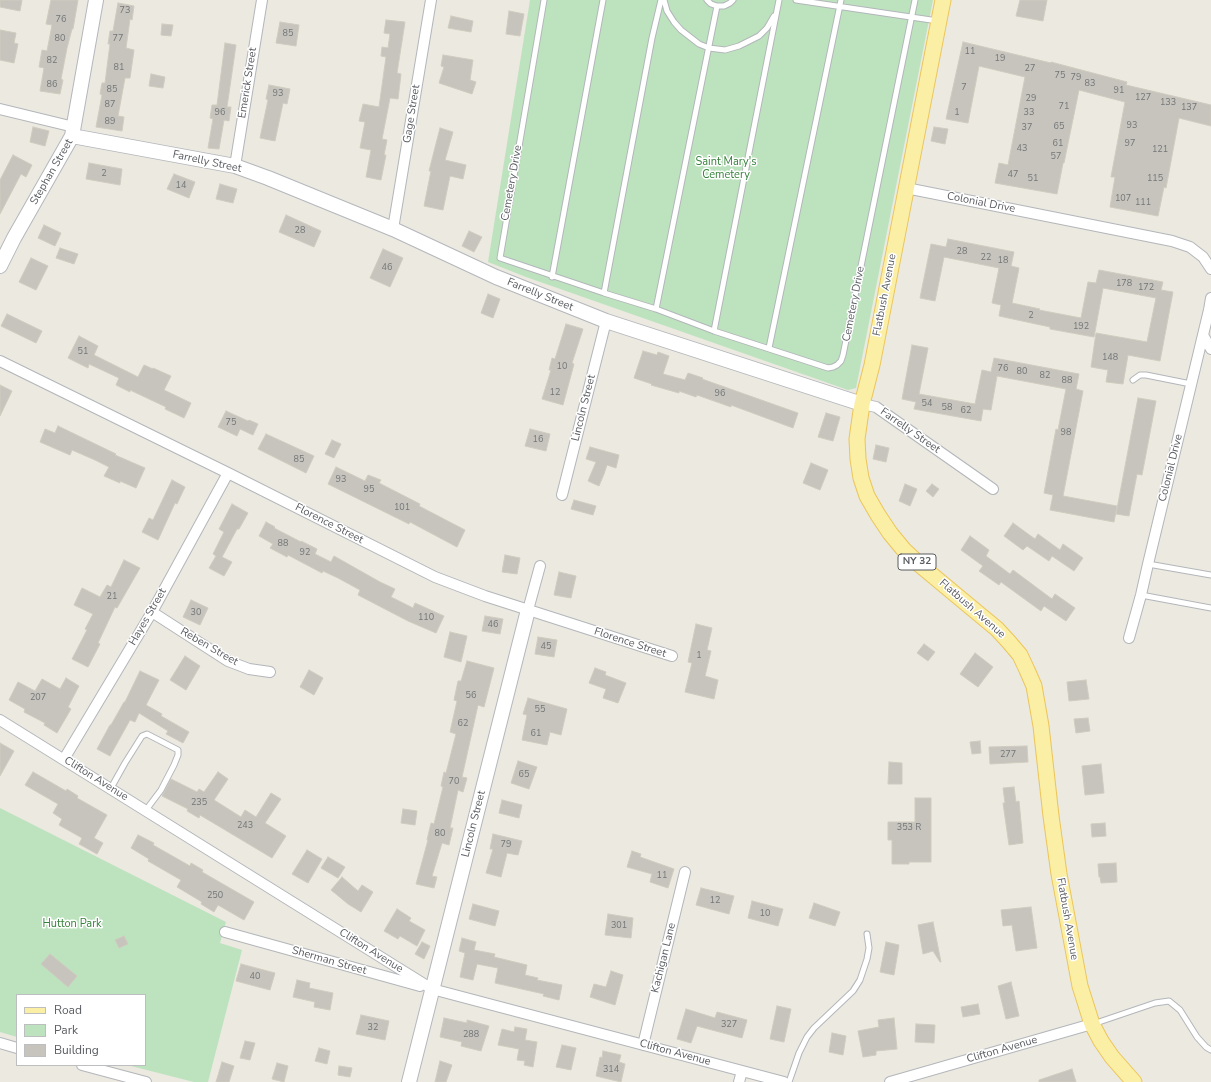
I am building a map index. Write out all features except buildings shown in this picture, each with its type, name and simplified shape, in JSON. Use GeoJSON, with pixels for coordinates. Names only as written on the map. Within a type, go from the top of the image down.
{"type":"FeatureCollection","features":[{"type":"Feature","properties":{"kind":"main road","name":"Flatbush Avenue"},"geometry":{"type":"LineString","coordinates":[[943,0],[872,365],[862,404],[858,439],[858,459],[861,478],[867,496],[878,515],[904,550],[997,629],[1020,655],[1027,670],[1034,686],[1041,726],[1051,816],[1067,924],[1080,986],[1092,1024],[1112,1057],[1134,1082]]}},
{"type":"Feature","properties":{"kind":"street","name":"Stephan Street"},"geometry":{"type":"LineString","coordinates":[[0,266],[73,131],[96,0]]}},
{"type":"Feature","properties":{"kind":"street","name":"Emerick Street"},"geometry":{"type":"LineString","coordinates":[[235,166],[262,0]]}},
{"type":"Feature","properties":{"kind":"street","name":"Gage Street"},"geometry":{"type":"LineString","coordinates":[[393,229],[431,0]]}},
{"type":"Feature","properties":{"kind":"street","name":"Farrelly Street"},"geometry":{"type":"LineString","coordinates":[[0,109],[73,131],[235,166],[393,229],[496,277],[606,321],[862,404],[876,407],[993,489]]}},
{"type":"Feature","properties":{"kind":"street","name":"Colonial Drive"},"geometry":{"type":"LineString","coordinates":[[906,188],[1172,241],[1190,247],[1209,262]]}},
{"type":"Feature","properties":{"kind":"street","name":"Colonial Drive"},"geometry":{"type":"LineString","coordinates":[[1129,638],[1141,595],[1211,298]]}},
{"type":"Feature","properties":{"kind":"street","name":"Lincoln Street"},"geometry":{"type":"LineString","coordinates":[[562,495],[606,321]]}},
{"type":"Feature","properties":{"kind":"street"},"geometry":{"type":"LineString","coordinates":[[1203,334],[1211,348]]}},
{"type":"Feature","properties":{"kind":"street","name":"Florence Street"},"geometry":{"type":"LineString","coordinates":[[0,361],[435,577],[485,596],[672,656]]}},
{"type":"Feature","properties":{"kind":"street","name":"Hayes Street"},"geometry":{"type":"LineString","coordinates":[[64,759],[152,612],[228,473]]}},
{"type":"Feature","properties":{"kind":"street","name":"Lincoln Street"},"geometry":{"type":"LineString","coordinates":[[409,1082],[540,566]]}},
{"type":"Feature","properties":{"kind":"street","name":"Reben Street"},"geometry":{"type":"LineString","coordinates":[[152,612],[228,661],[249,669],[270,672]]}},
{"type":"Feature","properties":{"kind":"street","name":"Clifton Avenue"},"geometry":{"type":"LineString","coordinates":[[0,720],[432,989],[784,1082]]}},
{"type":"Feature","properties":{"kind":"street","name":"Kachigan Lane"},"geometry":{"type":"LineString","coordinates":[[643,1045],[685,872]]}},
{"type":"Feature","properties":{"kind":"street","name":"Sherman Street"},"geometry":{"type":"LineString","coordinates":[[225,932],[432,989]]}},
{"type":"Feature","properties":{"kind":"street","name":"Clifton Avenue"},"geometry":{"type":"LineString","coordinates":[[890,1082],[913,1079],[1092,1024]]}},
{"type":"Feature","properties":{"kind":"street"},"geometry":{"type":"LineString","coordinates":[[0,1043],[16,1048]]}},
{"type":"Feature","properties":{"kind":"street"},"geometry":{"type":"LineString","coordinates":[[86,1066],[146,1082]]}},
{"type":"Feature","properties":{"kind":"street"},"geometry":{"type":"LineString","coordinates":[[739,1082],[742,1072]]}},
{"type":"Feature","properties":{"kind":"lane","name":"Cemetery Drive"},"geometry":{"type":"LineString","coordinates":[[544,0],[500,258],[552,277],[656,309],[714,331],[828,368],[837,365],[841,361],[843,355],[915,0]]}},
{"type":"Feature","properties":{"kind":"lane"},"geometry":{"type":"LineString","coordinates":[[552,277],[603,0]]}},
{"type":"Feature","properties":{"kind":"lane"},"geometry":{"type":"LineString","coordinates":[[604,293],[651,45],[661,0]]}},
{"type":"Feature","properties":{"kind":"lane"},"geometry":{"type":"LineString","coordinates":[[664,0],[667,11],[681,30],[699,44],[709,48],[725,50],[739,46],[759,36],[767,28],[777,10]]}},
{"type":"Feature","properties":{"kind":"lane"},"geometry":{"type":"LineString","coordinates":[[708,0],[711,4],[717,6],[724,6],[733,0]]}},
{"type":"Feature","properties":{"kind":"lane"},"geometry":{"type":"LineString","coordinates":[[714,331],[779,0]]}},
{"type":"Feature","properties":{"kind":"lane"},"geometry":{"type":"LineString","coordinates":[[796,0],[939,21]]}},
{"type":"Feature","properties":{"kind":"lane"},"geometry":{"type":"LineString","coordinates":[[769,348],[841,0]]}},
{"type":"Feature","properties":{"kind":"lane"},"geometry":{"type":"LineString","coordinates":[[656,309],[717,6]]}},
{"type":"Feature","properties":{"kind":"lane"},"geometry":{"type":"LineString","coordinates":[[1133,380],[1140,375],[1146,375],[1191,384]]}},
{"type":"Feature","properties":{"kind":"lane"},"geometry":{"type":"LineString","coordinates":[[1148,564],[1211,575]]}},
{"type":"Feature","properties":{"kind":"lane"},"geometry":{"type":"LineString","coordinates":[[1141,595],[1211,608]]}},
{"type":"Feature","properties":{"kind":"lane"},"geometry":{"type":"LineString","coordinates":[[111,788],[124,763],[142,736],[147,734],[178,750],[178,755],[174,765],[161,790],[146,810]]}},
{"type":"Feature","properties":{"kind":"lane"},"geometry":{"type":"LineString","coordinates":[[789,1082],[799,1053],[807,1037],[814,1028],[853,991],[860,980],[869,948],[867,934]]}},
{"type":"Feature","properties":{"kind":"lane"},"geometry":{"type":"LineString","coordinates":[[1092,1024],[1155,1003],[1169,1001],[1180,1010],[1197,1037],[1206,1047],[1211,1050]]}},
{"type":"Feature","properties":{"kind":"green space","name":"Saint Mary's Cemetery"},"geometry":{"type":"Polygon","coordinates":[[[530,0],[933,0],[856,388],[848,390],[526,277],[488,262],[530,0]]]}},
{"type":"Feature","properties":{"kind":"green space","name":"Hutton Park"},"geometry":{"type":"Polygon","coordinates":[[[0,808],[226,922],[220,943],[242,950],[208,1082],[194,1082],[131,1066],[146,1066],[146,994],[16,994],[16,1037],[0,1032],[0,808]]]}}]}
